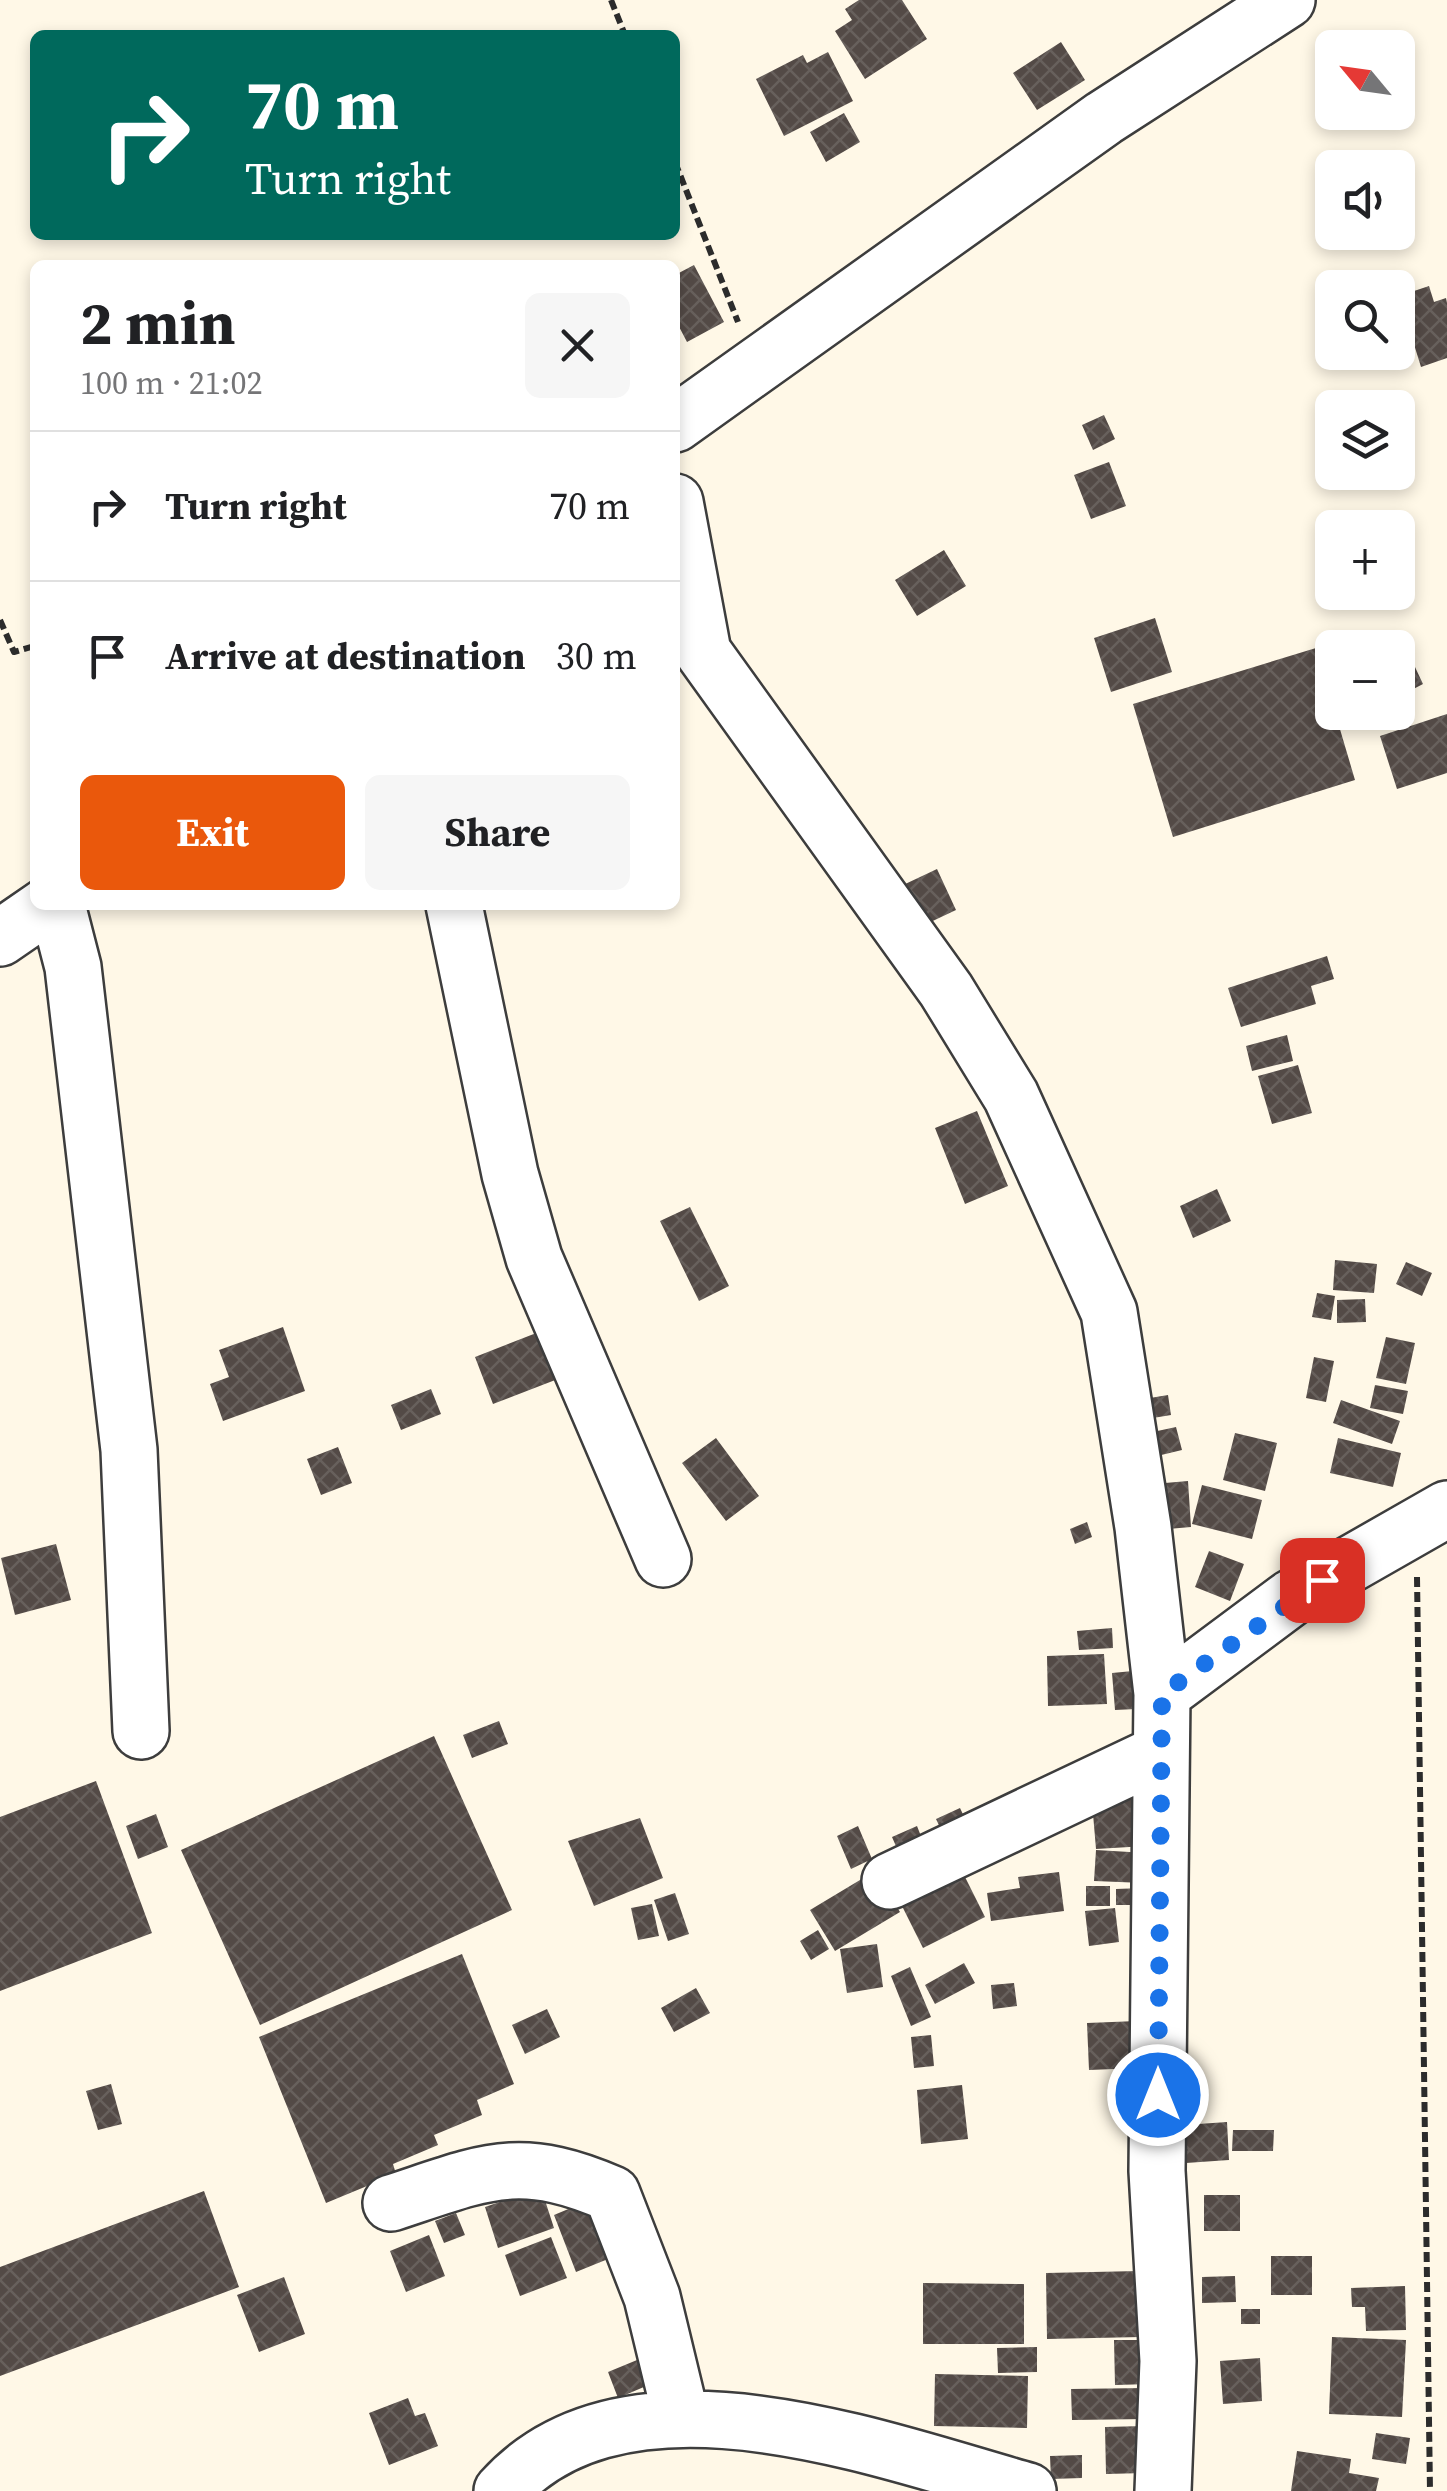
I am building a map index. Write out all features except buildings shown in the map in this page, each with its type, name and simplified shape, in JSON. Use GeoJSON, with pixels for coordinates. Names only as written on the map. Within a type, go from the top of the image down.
{"type":"FeatureCollection","features":[{"type":"Feature","properties":{"kind":"street"},"geometry":{"type":"LineString","coordinates":[[680,420],[1104,118],[1287,0]]}},
{"type":"Feature","properties":{"kind":"street"},"geometry":{"type":"LineString","coordinates":[[680,529],[703,652],[974,1035],[1011,1096],[1110,1312],[1143,1526],[1162,1694],[1157,2171],[1168,2361],[1164,2491]]}},
{"type":"Feature","properties":{"kind":"street"},"geometry":{"type":"LineString","coordinates":[[0,938],[41,910]]}},
{"type":"Feature","properties":{"kind":"street"},"geometry":{"type":"LineString","coordinates":[[58,910],[73,967],[129,1450],[141,1731]]}},
{"type":"Feature","properties":{"kind":"street"},"geometry":{"type":"LineString","coordinates":[[455,910],[510,1174],[534,1258],[663,1559]]}},
{"type":"Feature","properties":{"kind":"street"},"geometry":{"type":"LineString","coordinates":[[1162,1694],[1291,1598],[1432,1517]]}},
{"type":"Feature","properties":{"kind":"street"},"geometry":{"type":"LineString","coordinates":[[890,1881],[1160,1753]]}},
{"type":"Feature","properties":{"kind":"street"},"geometry":{"type":"LineString","coordinates":[[390,2203],[513,2168],[568,2175],[612,2194],[652,2297],[681,2417]]}},
{"type":"Feature","properties":{"kind":"street"},"geometry":{"type":"LineString","coordinates":[[502,2491],[519,2472],[566,2444],[627,2424],[681,2417],[860,2444],[1028,2491]]}},
{"type":"Feature","properties":{"kind":"path"},"geometry":{"type":"LineString","coordinates":[[611,0],[623,30]]}},
{"type":"Feature","properties":{"kind":"path"},"geometry":{"type":"LineString","coordinates":[[680,175],[756,365]]}},
{"type":"Feature","properties":{"kind":"path"},"geometry":{"type":"LineString","coordinates":[[0,620],[14,652],[30,647]]}},
{"type":"Feature","properties":{"kind":"path"},"geometry":{"type":"LineString","coordinates":[[1430,2491],[1432,1517]]}},
{"type":"Feature","properties":{"kind":"route"},"geometry":{"type":"LineString","coordinates":[[1158,2095],[1162,1694],[1291,1598],[1322,1580]]}}]}
